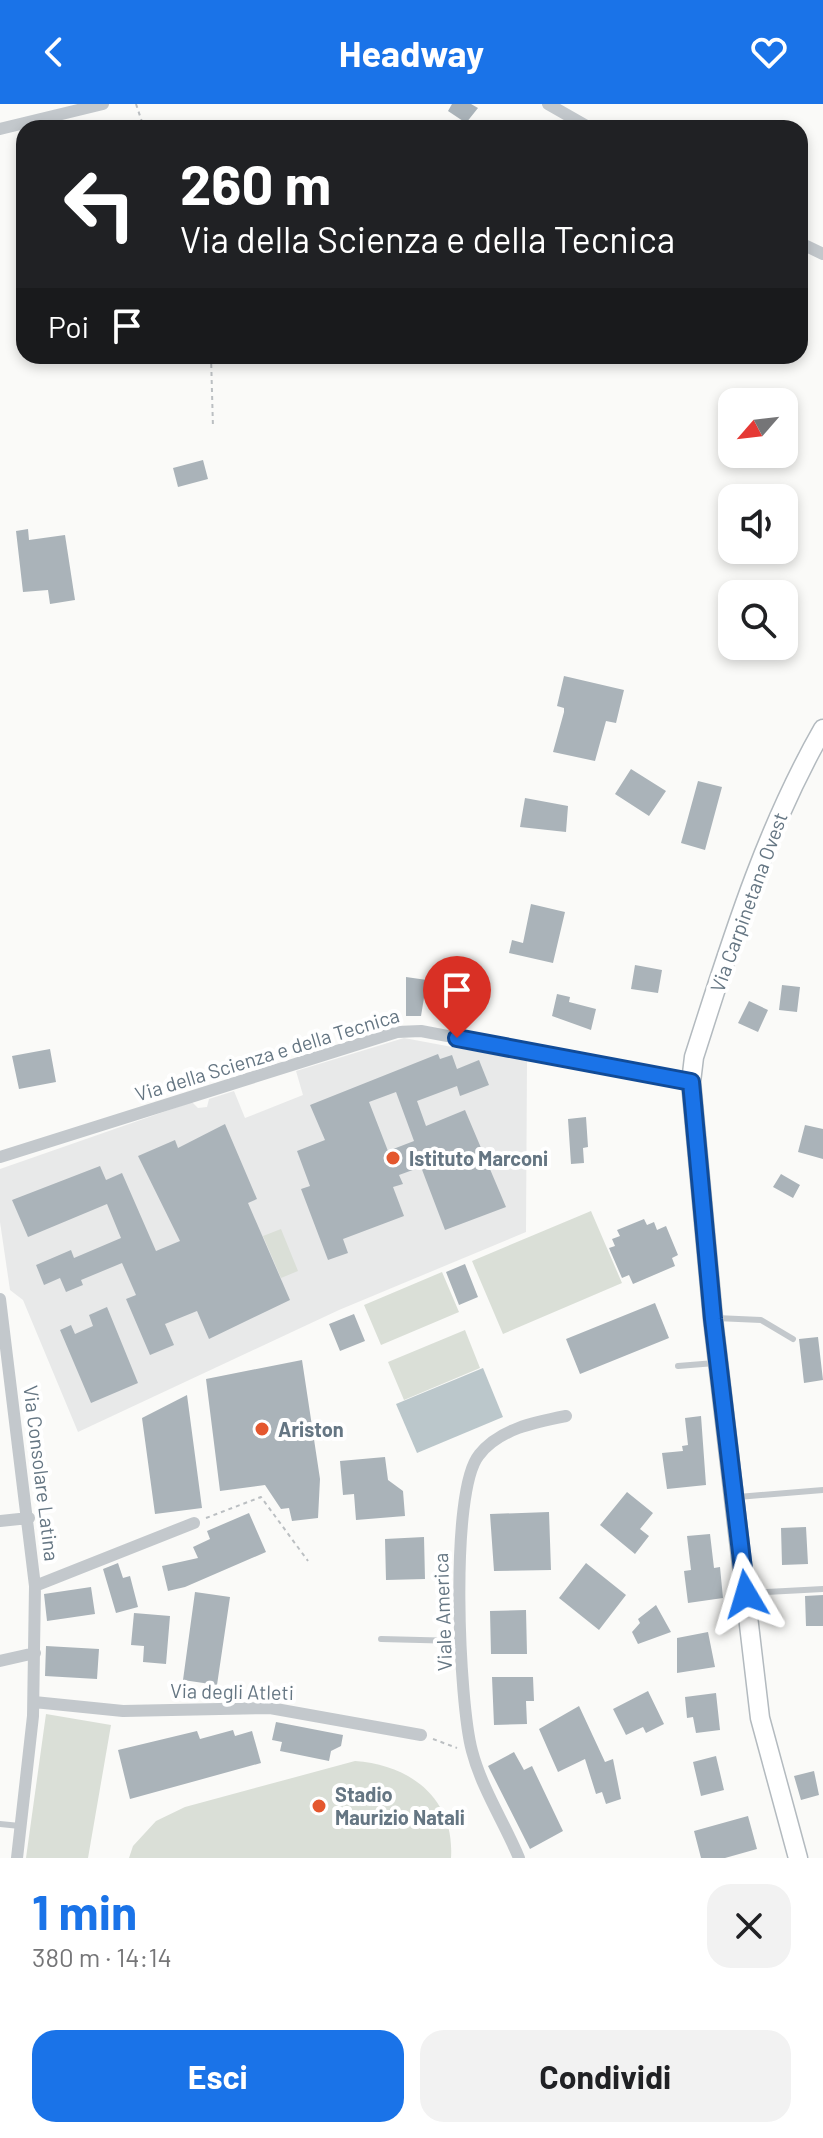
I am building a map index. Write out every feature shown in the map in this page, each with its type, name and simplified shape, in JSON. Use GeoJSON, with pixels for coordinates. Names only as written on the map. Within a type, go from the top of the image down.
{"type":"FeatureCollection","features":[{"type":"Feature","properties":{"kind":"main road","name":"Via Carpinetana Ovest"},"geometry":{"type":"LineString","coordinates":[[798,1858],[763,1735],[713,1319],[691,1082],[694,1057],[746,896],[791,789],[823,729]]}},
{"type":"Feature","properties":{"kind":"street"},"geometry":{"type":"LineString","coordinates":[[37,120],[103,104]]}},
{"type":"Feature","properties":{"kind":"street"},"geometry":{"type":"LineString","coordinates":[[548,104],[576,120]]}},
{"type":"Feature","properties":{"kind":"street","name":"Via della Scienza e della Tecnica"},"geometry":{"type":"LineString","coordinates":[[0,1157],[386,1035],[414,1031],[691,1082]]}},
{"type":"Feature","properties":{"kind":"street","name":"Via Consolare Latina"},"geometry":{"type":"LineString","coordinates":[[0,1299],[35,1586],[34,1702],[17,1858]]}},
{"type":"Feature","properties":{"kind":"street","name":"Viale America"},"geometry":{"type":"LineString","coordinates":[[519,1858],[473,1753],[463,1641],[459,1533],[462,1498],[470,1471],[485,1448],[528,1425],[566,1416]]}},
{"type":"Feature","properties":{"kind":"street"},"geometry":{"type":"LineString","coordinates":[[0,1521],[29,1518]]}},
{"type":"Feature","properties":{"kind":"street"},"geometry":{"type":"LineString","coordinates":[[35,1586],[194,1523]]}},
{"type":"Feature","properties":{"kind":"street"},"geometry":{"type":"LineString","coordinates":[[0,1661],[35,1653]]}},
{"type":"Feature","properties":{"kind":"street","name":"Via degli Atleti"},"geometry":{"type":"LineString","coordinates":[[34,1702],[114,1710],[270,1708],[421,1735]]}},
{"type":"Feature","properties":{"kind":"lane"},"geometry":{"type":"LineString","coordinates":[[713,1319],[740,1317],[761,1320],[793,1339]]}},
{"type":"Feature","properties":{"kind":"lane"},"geometry":{"type":"LineString","coordinates":[[678,1366],[718,1363]]}},
{"type":"Feature","properties":{"kind":"lane"},"geometry":{"type":"LineString","coordinates":[[734,1497],[823,1490]]}},
{"type":"Feature","properties":{"kind":"lane"},"geometry":{"type":"LineString","coordinates":[[746,1594],[823,1589]]}},
{"type":"Feature","properties":{"kind":"lane"},"geometry":{"type":"LineString","coordinates":[[381,1639],[463,1641]]}},
{"type":"Feature","properties":{"kind":"lane"},"geometry":{"type":"LineString","coordinates":[[0,1824],[21,1826]]}},
{"type":"Feature","properties":{"kind":"path"},"geometry":{"type":"LineString","coordinates":[[211,364],[213,428]]}},
{"type":"Feature","properties":{"kind":"path"},"geometry":{"type":"LineString","coordinates":[[194,1523],[261,1497],[308,1561]]}},
{"type":"Feature","properties":{"kind":"path"},"geometry":{"type":"LineString","coordinates":[[421,1735],[473,1753]]}},
{"type":"Feature","properties":{"kind":"shaded area"},"geometry":{"type":"Polygon","coordinates":[[[404,1038],[527,1061],[526,1232],[339,1310],[78,1432],[23,1300],[10,1290],[0,1222],[0,1169],[192,1102],[198,1108],[207,1107],[209,1099],[234,1091],[245,1118],[303,1095],[296,1071],[404,1038]]]}},
{"type":"Feature","properties":{"kind":"shaded area"},"geometry":{"type":"Polygon","coordinates":[[[591,1211],[622,1283],[503,1334],[472,1261],[591,1211]]]}},
{"type":"Feature","properties":{"kind":"shaded area"},"geometry":{"type":"Polygon","coordinates":[[[281,1229],[298,1271],[281,1278],[263,1236],[281,1229]]]}},
{"type":"Feature","properties":{"kind":"shaded area"},"geometry":{"type":"Polygon","coordinates":[[[442,1272],[459,1312],[381,1345],[364,1305],[442,1272]]]}},
{"type":"Feature","properties":{"kind":"shaded area"},"geometry":{"type":"Polygon","coordinates":[[[465,1330],[480,1368],[404,1400],[388,1362],[465,1330]]]}},
{"type":"Feature","properties":{"kind":"shaded area"},"geometry":{"type":"Polygon","coordinates":[[[483,1368],[503,1417],[417,1453],[396,1404],[483,1368]]]}},
{"type":"Feature","properties":{"kind":"shaded area"},"geometry":{"type":"Polygon","coordinates":[[[46,1714],[111,1725],[88,1858],[26,1858],[46,1714]]]}},
{"type":"Feature","properties":{"kind":"shaded area"},"geometry":{"type":"Polygon","coordinates":[[[355,1761],[394,1769],[425,1788],[445,1818],[451,1858],[129,1858],[133,1846],[156,1821],[185,1807],[355,1761]]]}},
{"type":"Feature","properties":{"kind":"building"},"geometry":{"type":"Polygon","coordinates":[[[452,104],[471,104],[478,108],[468,120],[462,120],[448,111],[452,104]]]}},
{"type":"Feature","properties":{"kind":"building"},"geometry":{"type":"Polygon","coordinates":[[[203,460],[208,479],[178,487],[173,468],[203,460]]]}},
{"type":"Feature","properties":{"kind":"building"},"geometry":{"type":"Polygon","coordinates":[[[28,529],[29,540],[65,535],[75,600],[50,604],[48,590],[23,592],[16,531],[28,529]]]}},
{"type":"Feature","properties":{"kind":"building"},"geometry":{"type":"Polygon","coordinates":[[[564,676],[624,690],[616,723],[606,721],[595,761],[553,752],[564,712],[564,708],[557,706],[564,676]]]}},
{"type":"Feature","properties":{"kind":"building"},"geometry":{"type":"Polygon","coordinates":[[[631,769],[666,791],[649,816],[615,794],[631,769]]]}},
{"type":"Feature","properties":{"kind":"building"},"geometry":{"type":"Polygon","coordinates":[[[698,781],[722,787],[705,850],[681,843],[698,781]]]}},
{"type":"Feature","properties":{"kind":"building"},"geometry":{"type":"Polygon","coordinates":[[[525,798],[568,806],[566,832],[520,827],[525,798]]]}},
{"type":"Feature","properties":{"kind":"building"},"geometry":{"type":"Polygon","coordinates":[[[531,904],[565,912],[553,963],[509,953],[512,940],[523,943],[531,904]]]}},
{"type":"Feature","properties":{"kind":"building"},"geometry":{"type":"Polygon","coordinates":[[[635,965],[662,970],[658,993],[631,989],[635,965]]]}},
{"type":"Feature","properties":{"kind":"building"},"geometry":{"type":"Polygon","coordinates":[[[406,977],[427,980],[421,1016],[406,1016],[406,977]]]}},
{"type":"Feature","properties":{"kind":"building"},"geometry":{"type":"Polygon","coordinates":[[[448,982],[472,986],[467,1009],[444,1006],[448,982]]]}},
{"type":"Feature","properties":{"kind":"building"},"geometry":{"type":"Polygon","coordinates":[[[782,985],[800,987],[797,1012],[779,1010],[782,985]]]}},
{"type":"Feature","properties":{"kind":"building"},"geometry":{"type":"Polygon","coordinates":[[[557,994],[570,997],[569,1002],[596,1009],[591,1030],[552,1016],[557,994]]]}},
{"type":"Feature","properties":{"kind":"building"},"geometry":{"type":"Polygon","coordinates":[[[749,1001],[768,1010],[758,1032],[738,1023],[749,1001]]]}},
{"type":"Feature","properties":{"kind":"building"},"geometry":{"type":"Polygon","coordinates":[[[50,1049],[56,1082],[19,1089],[12,1056],[50,1049]]]}},
{"type":"Feature","properties":{"kind":"building","name":"Istituto Marconi"},"geometry":{"type":"Polygon","coordinates":[[[438,1054],[440,1059],[452,1055],[457,1069],[479,1060],[489,1085],[460,1096],[457,1086],[417,1101],[426,1126],[465,1110],[506,1207],[445,1230],[421,1167],[399,1175],[403,1184],[393,1187],[404,1216],[343,1239],[348,1253],[328,1260],[301,1189],[310,1186],[297,1151],[325,1140],[310,1105],[438,1054]],[[396,1092],[369,1102],[388,1151],[414,1141],[396,1092]]]}},
{"type":"Feature","properties":{"kind":"building"},"geometry":{"type":"Polygon","coordinates":[[[586,1117],[588,1147],[583,1148],[584,1163],[571,1164],[568,1119],[586,1117]]]}},
{"type":"Feature","properties":{"kind":"building"},"geometry":{"type":"Polygon","coordinates":[[[225,1124],[257,1199],[248,1203],[290,1300],[209,1339],[197,1311],[165,1324],[174,1345],[150,1355],[126,1299],[136,1295],[122,1263],[81,1280],[83,1285],[66,1292],[60,1278],[44,1285],[36,1265],[71,1250],[74,1258],[121,1238],[107,1204],[28,1237],[12,1200],[100,1166],[106,1180],[122,1173],[156,1251],[180,1241],[138,1156],[175,1140],[178,1148],[225,1124]]]}},
{"type":"Feature","properties":{"kind":"building"},"geometry":{"type":"Polygon","coordinates":[[[805,1125],[823,1129],[823,1159],[798,1152],[805,1125]]]}},
{"type":"Feature","properties":{"kind":"building"},"geometry":{"type":"Polygon","coordinates":[[[781,1174],[800,1185],[793,1198],[773,1187],[781,1174]]]}},
{"type":"Feature","properties":{"kind":"building"},"geometry":{"type":"Polygon","coordinates":[[[644,1219],[647,1225],[654,1222],[657,1230],[666,1226],[678,1255],[672,1258],[675,1266],[633,1284],[629,1275],[622,1278],[609,1248],[615,1246],[612,1239],[620,1236],[617,1230],[644,1219]]]}},
{"type":"Feature","properties":{"kind":"building"},"geometry":{"type":"Polygon","coordinates":[[[465,1264],[478,1297],[459,1305],[446,1272],[465,1264]]]}},
{"type":"Feature","properties":{"kind":"building"},"geometry":{"type":"Polygon","coordinates":[[[655,1303],[669,1338],[580,1374],[566,1339],[655,1303]]]}},
{"type":"Feature","properties":{"kind":"building"},"geometry":{"type":"Polygon","coordinates":[[[107,1307],[138,1383],[91,1403],[60,1330],[71,1325],[75,1334],[93,1326],[89,1315],[107,1307]]]}},
{"type":"Feature","properties":{"kind":"building"},"geometry":{"type":"Polygon","coordinates":[[[354,1314],[365,1341],[340,1351],[329,1324],[354,1314]]]}},
{"type":"Feature","properties":{"kind":"building"},"geometry":{"type":"Polygon","coordinates":[[[818,1337],[823,1380],[804,1383],[799,1339],[818,1337]]]}},
{"type":"Feature","properties":{"kind":"building","name":"Ariston"},"geometry":{"type":"Polygon","coordinates":[[[302,1360],[320,1479],[318,1518],[292,1521],[289,1508],[281,1509],[265,1485],[220,1491],[206,1379],[302,1360]]]}},
{"type":"Feature","properties":{"kind":"building"},"geometry":{"type":"Polygon","coordinates":[[[187,1395],[202,1508],[155,1514],[142,1418],[187,1395]]]}},
{"type":"Feature","properties":{"kind":"building"},"geometry":{"type":"Polygon","coordinates":[[[701,1416],[706,1485],[667,1489],[662,1453],[683,1451],[682,1446],[688,1445],[685,1418],[701,1416]]]}},
{"type":"Feature","properties":{"kind":"building"},"geometry":{"type":"Polygon","coordinates":[[[385,1457],[388,1480],[403,1491],[405,1516],[356,1520],[354,1494],[343,1495],[340,1461],[385,1457]]]}},
{"type":"Feature","properties":{"kind":"building"},"geometry":{"type":"Polygon","coordinates":[[[627,1492],[653,1513],[640,1529],[649,1536],[635,1554],[600,1525],[627,1492]]]}},
{"type":"Feature","properties":{"kind":"building"},"geometry":{"type":"Polygon","coordinates":[[[549,1512],[551,1570],[494,1571],[490,1514],[549,1512]]]}},
{"type":"Feature","properties":{"kind":"building"},"geometry":{"type":"Polygon","coordinates":[[[249,1513],[266,1552],[185,1587],[168,1591],[162,1566],[198,1558],[193,1547],[210,1539],[207,1531],[249,1513]]]}},
{"type":"Feature","properties":{"kind":"building"},"geometry":{"type":"Polygon","coordinates":[[[806,1527],[808,1564],[782,1565],[781,1528],[806,1527]]]}},
{"type":"Feature","properties":{"kind":"building"},"geometry":{"type":"Polygon","coordinates":[[[710,1534],[714,1568],[720,1567],[723,1598],[688,1603],[684,1571],[691,1570],[687,1536],[710,1534]]]}},
{"type":"Feature","properties":{"kind":"building"},"geometry":{"type":"Polygon","coordinates":[[[424,1537],[425,1579],[386,1580],[385,1539],[424,1537]]]}},
{"type":"Feature","properties":{"kind":"building"},"geometry":{"type":"Polygon","coordinates":[[[118,1563],[123,1578],[130,1576],[138,1607],[116,1613],[103,1569],[118,1563]]]}},
{"type":"Feature","properties":{"kind":"building"},"geometry":{"type":"Polygon","coordinates":[[[586,1563],[626,1595],[599,1630],[559,1598],[586,1563]]]}},
{"type":"Feature","properties":{"kind":"building"},"geometry":{"type":"Polygon","coordinates":[[[91,1587],[95,1614],[47,1621],[44,1594],[91,1587]]]}},
{"type":"Feature","properties":{"kind":"building"},"geometry":{"type":"Polygon","coordinates":[[[195,1592],[230,1597],[217,1685],[183,1680],[195,1592]]]}},
{"type":"Feature","properties":{"kind":"building"},"geometry":{"type":"Polygon","coordinates":[[[823,1595],[823,1626],[806,1626],[805,1596],[823,1595]]]}},
{"type":"Feature","properties":{"kind":"building"},"geometry":{"type":"Polygon","coordinates":[[[656,1605],[671,1632],[638,1644],[632,1632],[640,1623],[638,1619],[656,1605]]]}},
{"type":"Feature","properties":{"kind":"building"},"geometry":{"type":"Polygon","coordinates":[[[526,1610],[527,1654],[491,1654],[490,1611],[526,1610]]]}},
{"type":"Feature","properties":{"kind":"building"},"geometry":{"type":"Polygon","coordinates":[[[134,1613],[170,1616],[166,1664],[143,1662],[144,1646],[131,1645],[134,1613]]]}},
{"type":"Feature","properties":{"kind":"building"},"geometry":{"type":"Polygon","coordinates":[[[708,1632],[715,1667],[677,1673],[677,1638],[708,1632]]]}},
{"type":"Feature","properties":{"kind":"building"},"geometry":{"type":"Polygon","coordinates":[[[46,1646],[99,1649],[97,1679],[45,1676],[46,1646]]]}},
{"type":"Feature","properties":{"kind":"building"},"geometry":{"type":"Polygon","coordinates":[[[492,1677],[533,1677],[534,1701],[526,1701],[527,1724],[494,1725],[492,1677]]]}},
{"type":"Feature","properties":{"kind":"building"},"geometry":{"type":"Polygon","coordinates":[[[648,1691],[664,1724],[646,1733],[643,1727],[626,1735],[613,1709],[648,1691]]]}},
{"type":"Feature","properties":{"kind":"building"},"geometry":{"type":"Polygon","coordinates":[[[716,1693],[720,1730],[696,1733],[693,1717],[687,1718],[685,1697],[716,1693]]]}},
{"type":"Feature","properties":{"kind":"building"},"geometry":{"type":"Polygon","coordinates":[[[579,1706],[605,1762],[613,1759],[621,1799],[606,1804],[602,1792],[596,1794],[585,1759],[558,1772],[539,1729],[579,1706]]]}},
{"type":"Feature","properties":{"kind":"building"},"geometry":{"type":"Polygon","coordinates":[[[276,1722],[343,1735],[341,1746],[331,1751],[329,1761],[280,1751],[282,1742],[272,1740],[276,1722]]]}},
{"type":"Feature","properties":{"kind":"building"},"geometry":{"type":"Polygon","coordinates":[[[233,1730],[235,1736],[252,1731],[261,1763],[130,1799],[118,1750],[197,1731],[200,1739],[233,1730]]]}},
{"type":"Feature","properties":{"kind":"building"},"geometry":{"type":"Polygon","coordinates":[[[514,1752],[524,1770],[532,1766],[563,1831],[530,1849],[488,1766],[514,1752]]]}},
{"type":"Feature","properties":{"kind":"building"},"geometry":{"type":"Polygon","coordinates":[[[716,1756],[724,1790],[701,1796],[693,1762],[716,1756]]]}},
{"type":"Feature","properties":{"kind":"building"},"geometry":{"type":"Polygon","coordinates":[[[814,1771],[819,1795],[801,1800],[794,1776],[814,1771]]]}},
{"type":"Feature","properties":{"kind":"building"},"geometry":{"type":"Polygon","coordinates":[[[748,1816],[757,1849],[725,1858],[701,1858],[694,1831],[748,1816]]]}},
{"type":"Feature","properties":{"kind":"place","name":"Istituto Marconi"},"geometry":{"type":"Point","coordinates":[393,1158]}},
{"type":"Feature","properties":{"kind":"place","name":"Ariston"},"geometry":{"type":"Point","coordinates":[262,1429]}},
{"type":"Feature","properties":{"kind":"place","name":"Stadio Maurizio Natali"},"geometry":{"type":"Point","coordinates":[319,1806]}},
{"type":"Feature","properties":{"kind":"route"},"geometry":{"type":"LineString","coordinates":[[457,1038],[691,1082],[713,1319],[746,1594]]}}]}
